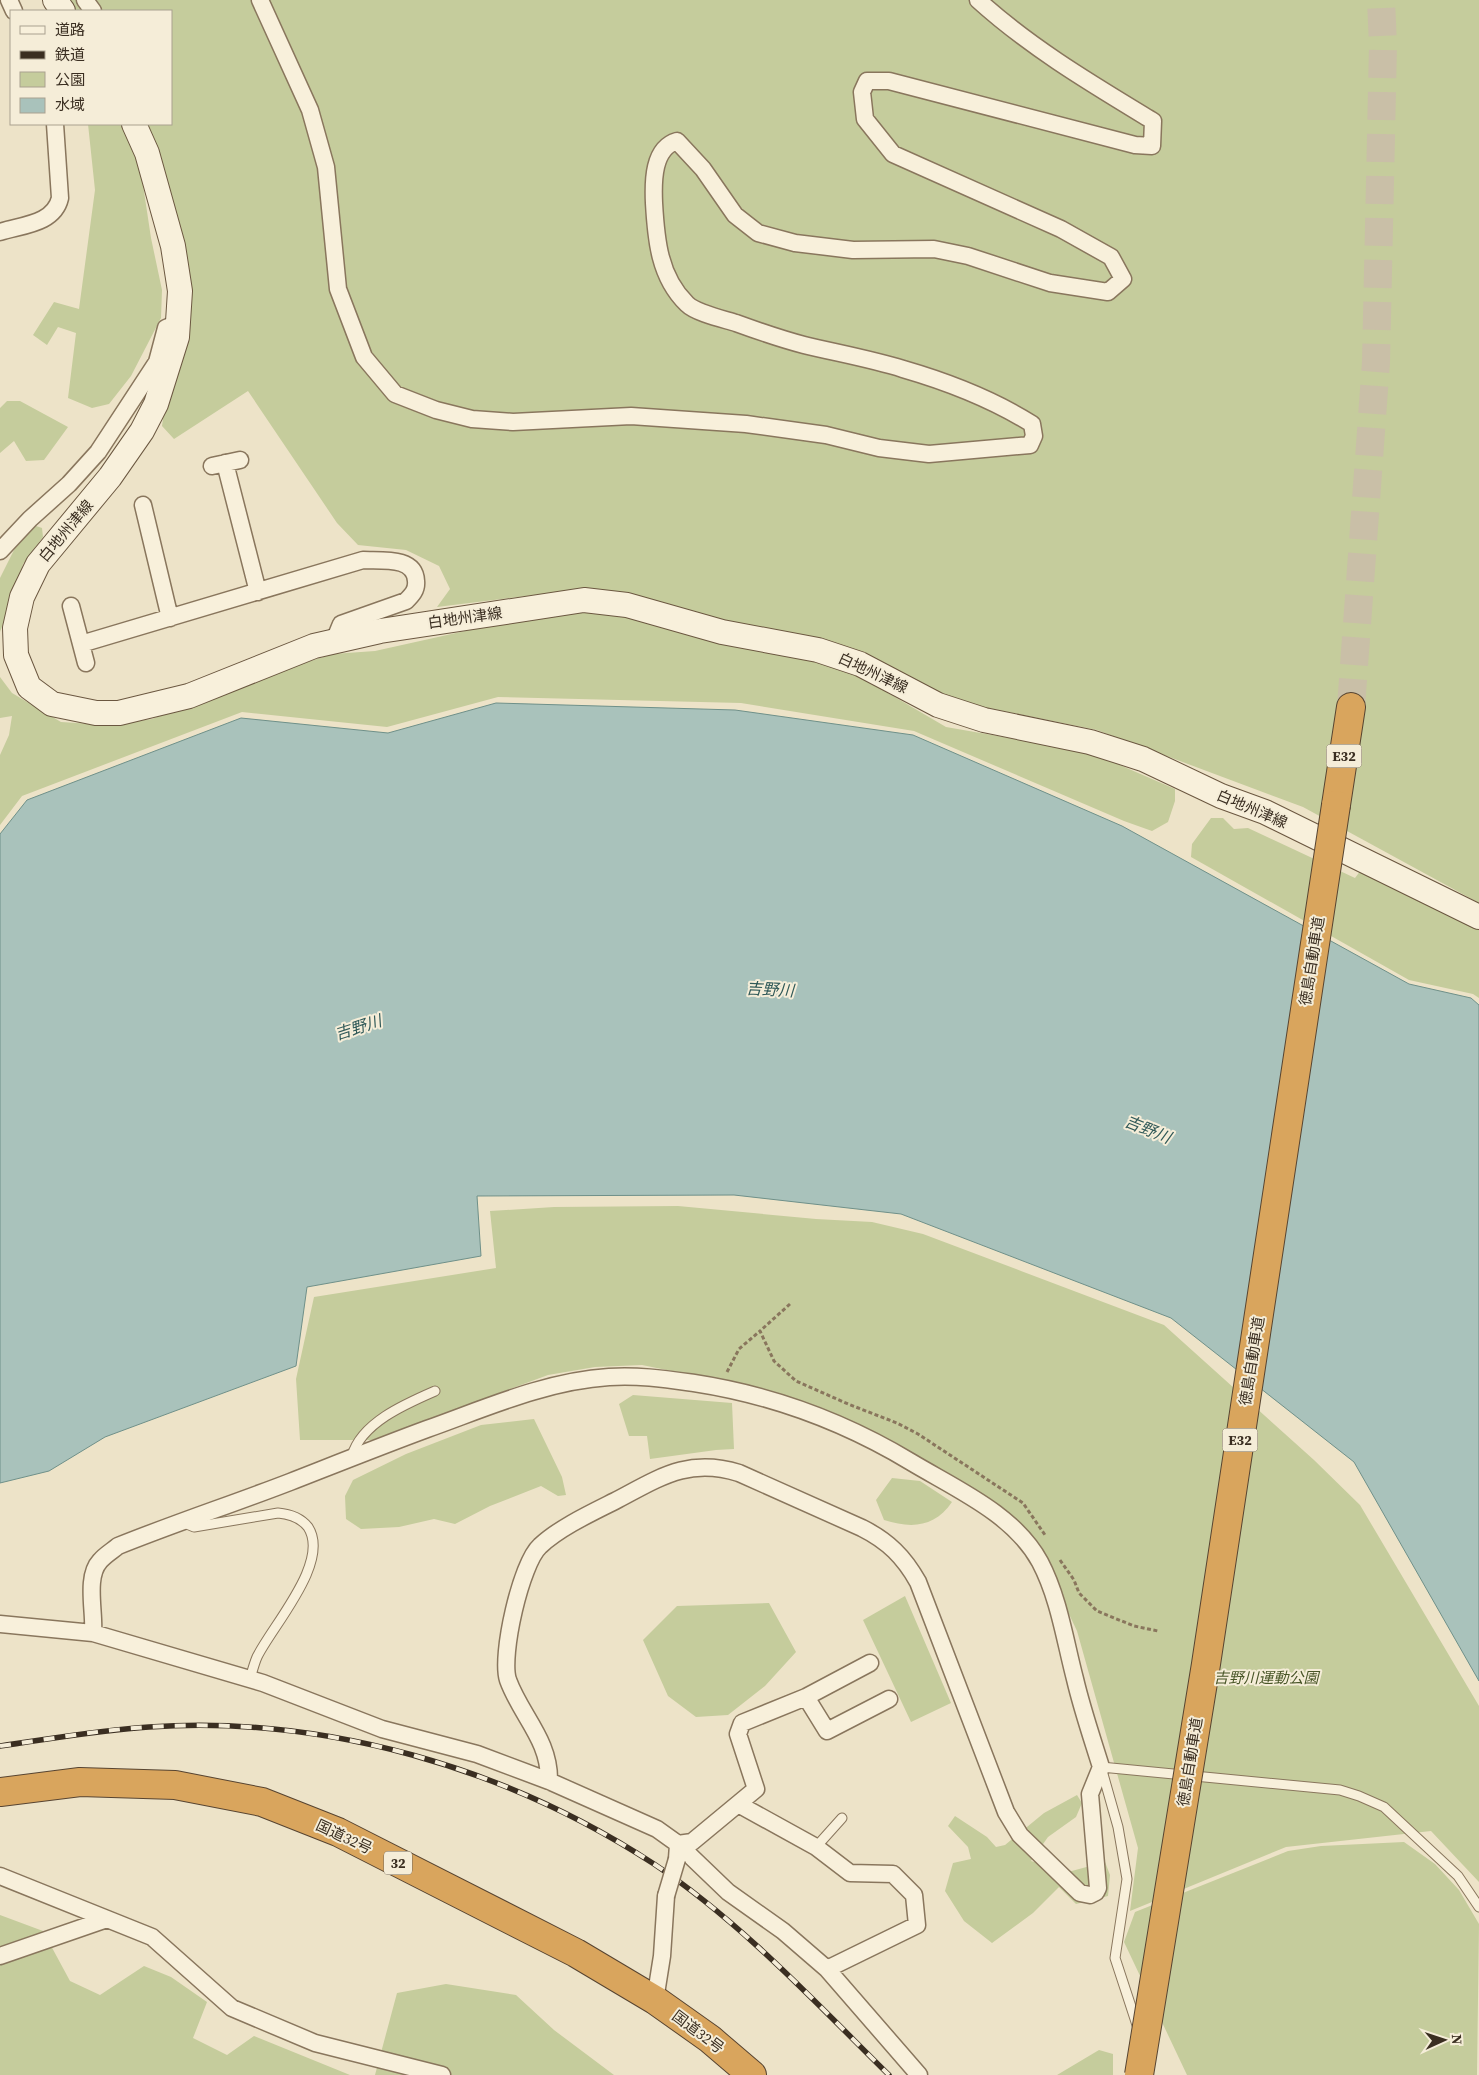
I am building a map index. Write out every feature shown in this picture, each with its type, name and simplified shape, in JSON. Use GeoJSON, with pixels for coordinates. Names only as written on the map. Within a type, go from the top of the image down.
{"type":"FeatureCollection","features":[{"type":"Feature","properties":{"kind":"highway","name":"徳島自動車道"},"geometry":{"type":"LineString","coordinates":[[1145,2070],[1351,706]]}},
{"type":"Feature","properties":{"kind":"highway","name":"国道32号"},"geometry":{"type":"LineString","coordinates":[[0,1792],[80,1782],[175,1784],[262,1802],[338,1832],[576,1953],[655,2000],[710,2039],[752,2075]]}},
{"type":"Feature","properties":{"kind":"main road","name":"白地州津線"},"geometry":{"type":"LineString","coordinates":[[134,125],[148,153],[173,246],[180,291],[177,337],[156,404],[142,431],[110,477],[38,564],[22,597],[15,628],[16,655],[29,687],[52,704],[96,713],[119,713],[188,696],[314,646],[380,631],[584,600],[628,605],[722,632],[818,650],[860,664],[938,705],[984,720],[1090,742],[1143,759],[1221,796],[1266,812],[1479,917]]}},
{"type":"Feature","properties":{"kind":"street"},"geometry":{"type":"LineString","coordinates":[[260,0],[310,110],[326,167],[338,289],[364,357],[396,394],[436,410],[472,419],[513,422],[631,416],[746,424],[826,435],[879,448],[930,454],[1030,445],[1034,436],[1032,424],[1007,408],[911,372],[802,344],[712,316],[688,306],[669,281],[656,243],[654,189],[659,154],[668,144],[677,141],[703,169],[735,215],[758,233],[795,243],[853,250],[934,250],[968,256],[1050,283],[1108,292],[1123,279],[1112,257],[1061,229],[893,154],[865,119],[862,92],[866,81],[889,82],[1135,145],[1152,146],[1153,122],[1054,61],[1006,25],[978,0]]}},
{"type":"Feature","properties":{"kind":"street"},"geometry":{"type":"LineString","coordinates":[[0,232],[43,220],[58,208],[60,198],[56,125]]}},
{"type":"Feature","properties":{"kind":"street"},"geometry":{"type":"LineString","coordinates":[[141,125],[148,153]]}},
{"type":"Feature","properties":{"kind":"street"},"geometry":{"type":"LineString","coordinates":[[0,551],[30,519],[69,484],[98,452],[157,362],[166,328],[178,324]]}},
{"type":"Feature","properties":{"kind":"street"},"geometry":{"type":"LineString","coordinates":[[226,463],[258,592]]}},
{"type":"Feature","properties":{"kind":"street"},"geometry":{"type":"LineString","coordinates":[[143,505],[170,618]]}},
{"type":"Feature","properties":{"kind":"street"},"geometry":{"type":"LineString","coordinates":[[81,644],[363,560],[402,562],[411,566],[415,573],[416,583],[413,594],[406,601],[341,624],[334,642]]}},
{"type":"Feature","properties":{"kind":"street"},"geometry":{"type":"LineString","coordinates":[[72,606],[86,663]]}},
{"type":"Feature","properties":{"kind":"street"},"geometry":{"type":"LineString","coordinates":[[93,1633],[95,1619],[90,1592],[98,1562],[118,1546],[290,1482],[352,1456],[507,1401],[566,1382],[608,1377],[647,1376],[723,1387],[779,1401],[827,1418],[858,1433],[984,1506],[1007,1523],[1035,1554],[1051,1590],[1076,1685],[1101,1767],[1090,1794],[1098,1888],[1096,1892],[1085,1895],[1035,1852],[1020,1835],[1006,1812],[918,1582],[903,1558],[880,1538],[862,1528],[739,1473],[721,1467],[702,1466],[668,1473],[588,1515],[539,1546],[527,1564],[508,1635],[506,1665],[508,1680],[548,1755],[549,1781]]}},
{"type":"Feature","properties":{"kind":"street"},"geometry":{"type":"LineString","coordinates":[[0,1624],[93,1633],[250,1679],[382,1729],[477,1754],[549,1781],[657,1829],[678,1852],[728,1892],[783,1930],[827,1969],[919,2075]]}},
{"type":"Feature","properties":{"kind":"street"},"geometry":{"type":"LineString","coordinates":[[655,2000],[662,1956],[666,1896],[678,1852],[756,1790],[738,1734],[742,1723],[806,1698],[870,1663]]}},
{"type":"Feature","properties":{"kind":"street"},"geometry":{"type":"LineString","coordinates":[[806,1698],[827,1731],[888,1699]]}},
{"type":"Feature","properties":{"kind":"street"},"geometry":{"type":"LineString","coordinates":[[738,1804],[816,1847],[850,1873],[893,1874],[914,1895],[917,1925],[827,1969]]}},
{"type":"Feature","properties":{"kind":"street"},"geometry":{"type":"LineString","coordinates":[[0,1876],[152,1937],[232,2008],[315,2043],[442,2075]]}},
{"type":"Feature","properties":{"kind":"street"},"geometry":{"type":"LineString","coordinates":[[0,1956],[107,1919]]}},
{"type":"Feature","properties":{"kind":"lane"},"geometry":{"type":"LineString","coordinates":[[352,1456],[356,1444],[372,1426],[415,1400],[435,1391]]}},
{"type":"Feature","properties":{"kind":"lane"},"geometry":{"type":"LineString","coordinates":[[179,1522],[194,1527],[278,1513],[296,1516],[306,1524],[313,1535],[315,1547],[296,1598],[256,1658],[250,1679]]}},
{"type":"Feature","properties":{"kind":"lane"},"geometry":{"type":"LineString","coordinates":[[1145,2070],[1115,1958],[1127,1880],[1118,1827],[1101,1767],[1340,1790],[1360,1796],[1384,1806],[1458,1876],[1479,1907]]}},
{"type":"Feature","properties":{"kind":"lane"},"geometry":{"type":"LineString","coordinates":[[816,1847],[842,1818]]}},
{"type":"Feature","properties":{"kind":"path"},"geometry":{"type":"LineString","coordinates":[[723,1387],[727,1373],[738,1350],[790,1304]]}},
{"type":"Feature","properties":{"kind":"path"},"geometry":{"type":"LineString","coordinates":[[760,1331],[774,1361],[796,1380],[848,1404],[897,1423],[918,1434],[1023,1503],[1047,1539]]}},
{"type":"Feature","properties":{"kind":"path"},"geometry":{"type":"LineString","coordinates":[[1056,1554],[1074,1580],[1079,1594],[1097,1612],[1134,1626],[1158,1630]]}},
{"type":"Feature","properties":{"kind":"green space"},"geometry":{"type":"Polygon","coordinates":[[[69,0],[1479,0],[1479,903],[1303,807],[1097,730],[949,700],[711,618],[585,589],[437,607],[450,589],[439,566],[406,550],[358,545],[337,523],[248,391],[174,439],[162,426],[185,263],[137,145],[151,238],[162,290],[161,318],[131,376],[109,404],[92,408],[68,398],[76,333],[58,327],[47,345],[33,335],[54,302],[79,309],[95,190],[88,125],[172,125],[172,10],[74,10],[69,0]]]}},
{"type":"Feature","properties":{"kind":"green space"},"geometry":{"type":"Polygon","coordinates":[[[7,401],[20,401],[68,427],[44,460],[26,461],[14,441],[0,453],[0,408],[7,401]]]}},
{"type":"Feature","properties":{"kind":"green space"},"geometry":{"type":"Polygon","coordinates":[[[36,526],[42,528],[43,537],[23,564],[20,578],[0,632],[0,578],[22,534],[36,526]]]}},
{"type":"Feature","properties":{"kind":"green space"},"geometry":{"type":"Polygon","coordinates":[[[588,608],[613,612],[690,636],[809,656],[847,669],[946,727],[1090,752],[1175,789],[1175,801],[1168,822],[1152,831],[1124,821],[914,731],[741,703],[498,697],[387,727],[242,712],[22,796],[0,825],[0,755],[9,735],[12,716],[0,718],[0,677],[12,693],[61,722],[109,725],[152,719],[259,677],[333,654],[375,651],[550,612],[588,608]]]}},
{"type":"Feature","properties":{"kind":"green space"},"geometry":{"type":"Polygon","coordinates":[[[1211,818],[1223,818],[1234,829],[1248,828],[1355,878],[1361,870],[1479,928],[1479,998],[1473,994],[1409,980],[1191,857],[1192,844],[1211,818]]]}},
{"type":"Feature","properties":{"kind":"green space","name":"吉野川運動公園"},"geometry":{"type":"Polygon","coordinates":[[[678,1206],[816,1219],[872,1222],[923,1234],[1164,1325],[1314,1460],[1360,1505],[1479,1706],[1479,1882],[1431,1831],[1286,1847],[1130,1911],[1138,1848],[1077,1631],[1041,1555],[877,1435],[820,1408],[760,1389],[642,1365],[595,1367],[548,1375],[372,1440],[300,1440],[296,1379],[314,1297],[496,1268],[490,1211],[554,1207],[678,1206]]]}},
{"type":"Feature","properties":{"kind":"green space"},"geometry":{"type":"Polygon","coordinates":[[[633,1395],[732,1403],[734,1449],[650,1459],[647,1436],[629,1436],[619,1404],[633,1395]]]}},
{"type":"Feature","properties":{"kind":"green space"},"geometry":{"type":"Polygon","coordinates":[[[534,1419],[562,1477],[566,1495],[558,1496],[541,1486],[490,1506],[455,1524],[434,1519],[399,1527],[361,1529],[346,1519],[345,1496],[353,1480],[406,1454],[481,1425],[534,1419]]]}},
{"type":"Feature","properties":{"kind":"green space"},"geometry":{"type":"Polygon","coordinates":[[[892,1478],[920,1481],[952,1502],[938,1517],[922,1524],[894,1523],[884,1520],[876,1500],[892,1478]]]}},
{"type":"Feature","properties":{"kind":"green space"},"geometry":{"type":"Polygon","coordinates":[[[905,1596],[951,1703],[911,1722],[863,1620],[905,1596]]]}},
{"type":"Feature","properties":{"kind":"green space"},"geometry":{"type":"Polygon","coordinates":[[[769,1603],[796,1652],[765,1686],[728,1715],[696,1717],[668,1696],[643,1640],[677,1606],[769,1603]]]}},
{"type":"Feature","properties":{"kind":"green space"},"geometry":{"type":"Polygon","coordinates":[[[1077,1795],[1082,1803],[1076,1817],[1048,1837],[1031,1861],[1068,1872],[1105,1862],[1110,1875],[1108,1896],[1076,1904],[1059,1887],[1033,1913],[992,1943],[964,1921],[945,1891],[953,1863],[971,1859],[968,1847],[948,1826],[955,1816],[987,1837],[996,1847],[1005,1845],[1044,1813],[1077,1795]]]}},
{"type":"Feature","properties":{"kind":"green space"},"geometry":{"type":"Polygon","coordinates":[[[1404,1842],[1435,1864],[1459,1890],[1479,1924],[1477,2075],[1187,2075],[1124,1942],[1135,1912],[1288,1851],[1321,1846],[1404,1842]]]}},
{"type":"Feature","properties":{"kind":"green space"},"geometry":{"type":"Polygon","coordinates":[[[0,1915],[43,1931],[70,1981],[100,1995],[144,1966],[171,1977],[207,2002],[193,2038],[227,2055],[254,2036],[350,2075],[0,2075],[0,1915]]]}},
{"type":"Feature","properties":{"kind":"green space"},"geometry":{"type":"Polygon","coordinates":[[[446,1984],[516,1995],[554,2030],[614,2075],[375,2075],[397,1993],[446,1984]]]}},
{"type":"Feature","properties":{"kind":"green space"},"geometry":{"type":"Polygon","coordinates":[[[1099,2050],[1113,2054],[1113,2075],[1057,2075],[1099,2050]]]}},
{"type":"Feature","properties":{"kind":"water","name":"吉野川"},"geometry":{"type":"Polygon","coordinates":[[[496,703],[735,710],[913,735],[1122,826],[1409,984],[1471,998],[1479,1005],[1479,1681],[1354,1462],[1171,1318],[901,1214],[734,1195],[477,1196],[481,1256],[307,1287],[296,1366],[105,1437],[49,1471],[0,1483],[0,834],[27,800],[241,718],[388,733],[496,703]]]}},
{"type":"Feature","properties":{"kind":"tunnel"},"geometry":{"type":"LineString","coordinates":[[1351,707],[1376,362],[1383,45],[1381,0]]}},
{"type":"Feature","properties":{"kind":"railway"},"geometry":{"type":"LineString","coordinates":[[0,1746],[130,1728],[215,1726],[281,1730],[347,1740],[412,1755],[476,1775],[538,1800],[597,1830],[654,1864],[686,1887],[747,1937],[805,1991],[889,2075]]}}]}
